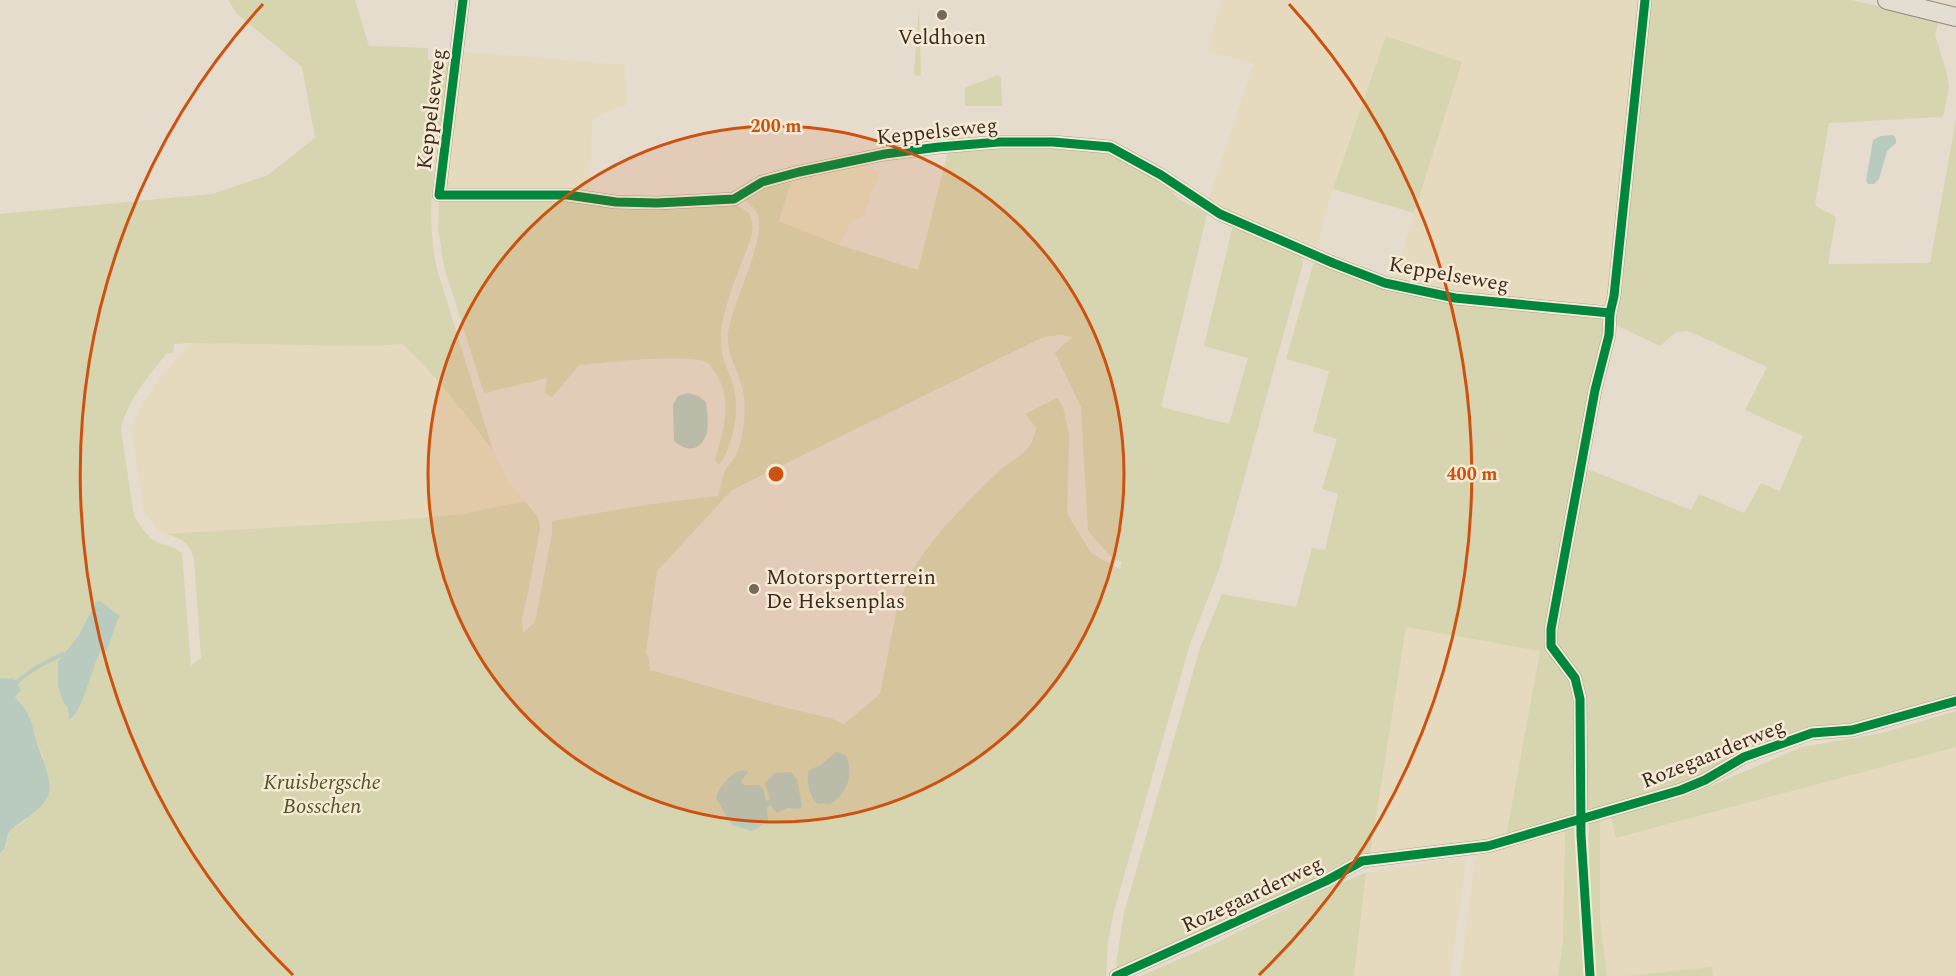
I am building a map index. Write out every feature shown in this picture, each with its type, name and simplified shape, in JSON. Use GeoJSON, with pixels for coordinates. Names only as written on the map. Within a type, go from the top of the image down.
{"type":"FeatureCollection","features":[{"type":"Feature","properties":{"kind":"main road"},"geometry":{"type":"LineString","coordinates":[[1887,0],[1956,17]]}},
{"type":"Feature","properties":{"kind":"street","name":"Keppelseweg"},"geometry":{"type":"LineString","coordinates":[[464,0],[439,195],[568,195],[616,202],[734,199],[771,179],[876,155],[999,142],[1053,142],[1110,147],[1161,175],[1220,214],[1385,283],[1455,298],[1610,313]]}},
{"type":"Feature","properties":{"kind":"street"},"geometry":{"type":"LineString","coordinates":[[1581,818],[1580,699],[1575,678],[1551,646],[1551,629],[1595,390],[1609,336],[1645,0]]}},
{"type":"Feature","properties":{"kind":"street","name":"Rozegaarderweg"},"geometry":{"type":"LineString","coordinates":[[1116,976],[1326,881],[1362,861],[1488,846],[1681,790],[1705,780],[1744,757],[1812,733],[1851,730],[1956,701]]}},
{"type":"Feature","properties":{"kind":"shaded area"},"geometry":{"type":"Polygon","coordinates":[[[1221,0],[1638,0],[1607,299],[1603,303],[1594,305],[1487,298],[1393,281],[1462,62],[1386,36],[1328,205],[1316,251],[1208,202],[1254,63],[1208,51],[1221,0]]]}},
{"type":"Feature","properties":{"kind":"shaded area"},"geometry":{"type":"Polygon","coordinates":[[[463,53],[625,65],[627,105],[612,109],[592,120],[589,193],[443,191],[463,53]]]}},
{"type":"Feature","properties":{"kind":"shaded area"},"geometry":{"type":"Polygon","coordinates":[[[1893,135],[1896,143],[1887,151],[1879,179],[1874,184],[1868,184],[1866,181],[1873,140],[1881,136],[1893,135]]]}},
{"type":"Feature","properties":{"kind":"shaded area"},"geometry":{"type":"Polygon","coordinates":[[[860,162],[879,173],[863,216],[851,222],[839,245],[779,221],[792,178],[860,162]]]}},
{"type":"Feature","properties":{"kind":"shaded area"},"geometry":{"type":"Polygon","coordinates":[[[190,343],[371,346],[403,344],[462,407],[493,451],[507,480],[525,501],[463,514],[411,519],[167,534],[159,531],[144,512],[131,430],[134,420],[154,387],[190,343]]]}},
{"type":"Feature","properties":{"kind":"shaded area"},"geometry":{"type":"Polygon","coordinates":[[[688,393],[706,402],[707,432],[702,443],[694,448],[684,447],[674,441],[673,405],[678,396],[688,393]]]}},
{"type":"Feature","properties":{"kind":"shaded area"},"geometry":{"type":"Polygon","coordinates":[[[100,601],[120,616],[106,651],[101,650],[97,658],[79,707],[69,720],[68,708],[58,686],[58,662],[79,635],[96,602],[100,601]]]}},
{"type":"Feature","properties":{"kind":"shaded area"},"geometry":{"type":"Polygon","coordinates":[[[1406,627],[1540,651],[1506,837],[1369,861],[1406,627]]]}},
{"type":"Feature","properties":{"kind":"shaded area"},"geometry":{"type":"Polygon","coordinates":[[[0,678],[14,679],[21,690],[15,697],[30,719],[47,770],[49,792],[44,803],[10,832],[5,847],[0,853],[0,678]]]}},
{"type":"Feature","properties":{"kind":"shaded area"},"geometry":{"type":"Polygon","coordinates":[[[1956,747],[1956,976],[1713,976],[1712,968],[1607,976],[1600,921],[1600,819],[1611,816],[1617,838],[1956,747]]]}},
{"type":"Feature","properties":{"kind":"shaded area"},"geometry":{"type":"Polygon","coordinates":[[[836,752],[846,755],[849,770],[848,783],[835,801],[828,805],[818,804],[809,788],[809,770],[821,765],[836,752]]]}},
{"type":"Feature","properties":{"kind":"shaded area"},"geometry":{"type":"Polygon","coordinates":[[[743,770],[748,773],[741,783],[759,785],[767,801],[770,799],[765,783],[775,773],[791,772],[797,780],[802,806],[800,809],[787,808],[777,813],[770,805],[767,808],[768,820],[752,831],[732,825],[716,798],[726,780],[743,770]]]}},
{"type":"Feature","properties":{"kind":"shaded area"},"geometry":{"type":"Polygon","coordinates":[[[1565,830],[1563,942],[1558,976],[1460,976],[1475,860],[1479,855],[1565,830]]]}},
{"type":"Feature","properties":{"kind":"shaded area"},"geometry":{"type":"Polygon","coordinates":[[[1463,858],[1466,862],[1450,976],[1354,976],[1366,873],[1463,858]]]}},
{"type":"Feature","properties":{"kind":"green space","name":"Kruisbergsche Bosschen"},"geometry":{"type":"Polygon","coordinates":[[[228,0],[355,0],[369,46],[428,48],[428,60],[450,63],[434,166],[431,218],[433,243],[437,269],[493,451],[451,396],[403,344],[371,346],[174,344],[173,353],[166,354],[133,399],[121,430],[134,516],[152,539],[182,554],[191,666],[201,658],[194,559],[185,542],[167,534],[411,519],[463,514],[525,501],[538,517],[540,528],[522,619],[523,633],[535,622],[552,534],[552,521],[645,505],[718,496],[726,469],[738,450],[744,423],[744,396],[729,350],[728,334],[754,253],[759,222],[756,211],[743,198],[762,186],[792,178],[779,221],[839,245],[918,270],[948,151],[1028,144],[1086,149],[1119,157],[1159,178],[1179,199],[1207,214],[1161,407],[1229,424],[1248,358],[1204,346],[1233,225],[1302,256],[1303,263],[1219,570],[1190,644],[1114,911],[1108,942],[1106,976],[0,976],[0,853],[7,845],[11,830],[26,820],[48,790],[43,756],[29,715],[15,697],[16,694],[6,680],[0,678],[0,214],[212,194],[268,175],[315,138],[302,67],[237,14],[228,0]],[[1062,335],[1039,339],[732,490],[657,571],[646,652],[650,670],[830,718],[844,724],[880,694],[898,603],[916,565],[953,517],[1002,468],[1027,450],[1036,427],[1025,414],[1057,398],[1063,407],[1069,435],[1067,514],[1092,554],[1120,569],[1122,562],[1113,559],[1088,531],[1081,407],[1055,353],[1072,337],[1062,335]]]}},
{"type":"Feature","properties":{"kind":"green space"},"geometry":{"type":"Polygon","coordinates":[[[1651,0],[1852,0],[1939,20],[1935,35],[1949,87],[1943,117],[1829,123],[1815,204],[1836,218],[1828,264],[1930,263],[1956,120],[1956,702],[1793,741],[1694,785],[1591,811],[1587,809],[1585,692],[1579,676],[1555,644],[1555,627],[1585,468],[1691,510],[1699,494],[1744,513],[1761,483],[1780,491],[1803,436],[1745,410],[1767,367],[1688,331],[1675,333],[1660,346],[1614,324],[1651,0]]]}},
{"type":"Feature","properties":{"kind":"green space"},"geometry":{"type":"Polygon","coordinates":[[[919,7],[921,75],[916,76],[914,72],[919,7]]]}},
{"type":"Feature","properties":{"kind":"green space"},"geometry":{"type":"Polygon","coordinates":[[[1386,36],[1462,62],[1414,213],[1333,189],[1386,36]]]}},
{"type":"Feature","properties":{"kind":"green space"},"geometry":{"type":"Polygon","coordinates":[[[998,75],[1001,78],[1002,106],[965,106],[965,88],[998,75]]]}},
{"type":"Feature","properties":{"kind":"green space"},"geometry":{"type":"Polygon","coordinates":[[[582,199],[735,203],[750,214],[753,227],[751,238],[728,300],[722,325],[722,350],[733,385],[736,416],[732,437],[719,465],[715,459],[724,427],[726,405],[724,394],[710,365],[699,360],[667,358],[579,365],[552,397],[545,393],[547,378],[484,393],[444,267],[438,228],[439,202],[582,199]]]}},
{"type":"Feature","properties":{"kind":"green space"},"geometry":{"type":"Polygon","coordinates":[[[1316,263],[1391,290],[1430,299],[1600,317],[1605,322],[1606,334],[1545,644],[1571,682],[1575,704],[1575,815],[1556,822],[1544,822],[1534,829],[1506,837],[1540,651],[1406,627],[1369,861],[1118,973],[1116,964],[1124,913],[1200,648],[1222,594],[1296,607],[1312,548],[1325,550],[1338,494],[1322,489],[1337,439],[1313,432],[1329,371],[1286,359],[1313,265],[1316,263]]]}},
{"type":"Feature","properties":{"kind":"green space"},"geometry":{"type":"Polygon","coordinates":[[[1956,711],[1956,747],[1616,838],[1611,816],[1685,797],[1802,747],[1882,733],[1956,711]]]}},
{"type":"Feature","properties":{"kind":"green space"},"geometry":{"type":"Polygon","coordinates":[[[1600,819],[1600,921],[1607,976],[1596,976],[1588,899],[1589,825],[1600,819]]]}},
{"type":"Feature","properties":{"kind":"green space"},"geometry":{"type":"Polygon","coordinates":[[[1573,828],[1577,835],[1584,976],[1558,976],[1563,942],[1565,830],[1573,828]]]}},
{"type":"Feature","properties":{"kind":"green space"},"geometry":{"type":"Polygon","coordinates":[[[1366,873],[1354,976],[1141,976],[1214,944],[1332,886],[1366,873]]]}},
{"type":"Feature","properties":{"kind":"green space"},"geometry":{"type":"Polygon","coordinates":[[[1712,967],[1713,976],[1626,976],[1712,967]]]}},
{"type":"Feature","properties":{"kind":"waterway"},"geometry":{"type":"LineString","coordinates":[[16,683],[44,663],[63,654]]}},
{"type":"Feature","properties":{"kind":"cycle path"},"geometry":{"type":"LineString","coordinates":[[463,0],[439,195],[568,195],[616,202],[657,203],[734,199],[762,182],[885,154],[999,142],[1053,142],[1110,147],[1161,175],[1220,214],[1385,283],[1455,298],[1610,313]]}},
{"type":"Feature","properties":{"kind":"cycle path"},"geometry":{"type":"LineString","coordinates":[[1590,976],[1581,835],[1580,699],[1575,678],[1551,646],[1551,629],[1595,390],[1609,335],[1645,0]]}},
{"type":"Feature","properties":{"kind":"cycle path"},"geometry":{"type":"LineString","coordinates":[[1116,976],[1326,881],[1362,861],[1488,846],[1681,790],[1705,780],[1744,757],[1812,733],[1852,730],[1956,701]]}},
{"type":"Feature","properties":{"kind":"place","name":"Veldhoen"},"geometry":{"type":"Point","coordinates":[942,15]}},
{"type":"Feature","properties":{"kind":"place","name":"Motorsportterrein De Heksenplas"},"geometry":{"type":"Point","coordinates":[754,589]}}]}
